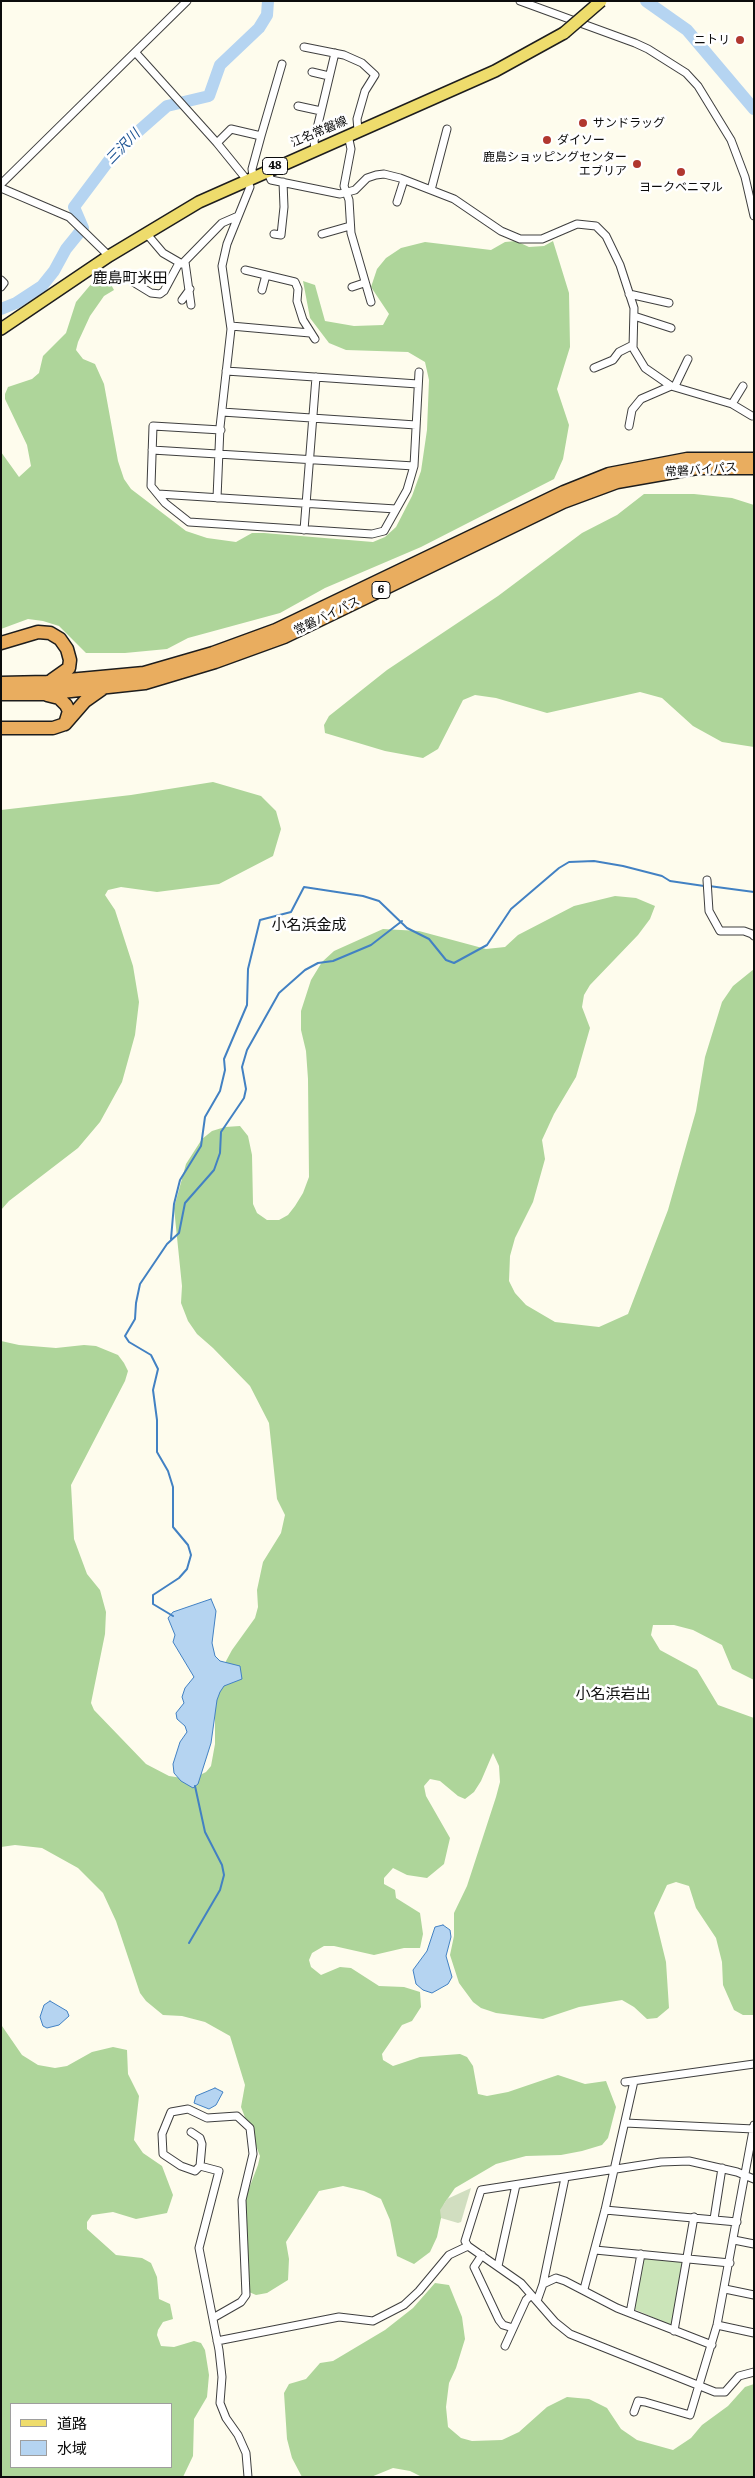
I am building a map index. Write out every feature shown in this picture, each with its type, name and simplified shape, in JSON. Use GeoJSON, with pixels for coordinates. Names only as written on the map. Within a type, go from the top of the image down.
{"type":"FeatureCollection","features":[{"type":"Feature","properties":{"kind":"highway","name":"常磐バイパス"},"geometry":{"type":"LineString","coordinates":[[103,683],[213,654],[276,630],[564,492],[608,474],[687,459],[754,459]]}},
{"type":"Feature","properties":{"kind":"highway","name":"常磐バイパス"},"geometry":{"type":"LineString","coordinates":[[1,694],[103,683],[145,683],[215,662],[284,637],[563,502],[617,482],[697,468],[754,468]]}},
{"type":"Feature","properties":{"kind":"highway"},"geometry":{"type":"LineString","coordinates":[[1,643],[30,634],[50,633],[60,639],[67,648],[70,660],[69,668],[45,688],[66,705],[69,711],[65,724]]}},
{"type":"Feature","properties":{"kind":"highway"},"geometry":{"type":"LineString","coordinates":[[1,728],[53,728],[65,724],[103,683],[70,660]]}},
{"type":"Feature","properties":{"kind":"highway","name":"常磐バイパス"},"geometry":{"type":"LineString","coordinates":[[1,683],[45,688]]}},
{"type":"Feature","properties":{"kind":"main road","name":"江名常磐線"},"geometry":{"type":"LineString","coordinates":[[1,328],[109,256],[199,202],[267,170],[495,71],[564,33],[601,1]]}},
{"type":"Feature","properties":{"kind":"street"},"geometry":{"type":"LineString","coordinates":[[1,184],[187,1]]}},
{"type":"Feature","properties":{"kind":"street"},"geometry":{"type":"LineString","coordinates":[[520,1],[635,43],[686,73],[698,86],[731,140],[745,177],[754,216]]}},
{"type":"Feature","properties":{"kind":"street"},"geometry":{"type":"LineString","coordinates":[[304,47],[335,53],[362,63],[375,74],[366,91],[353,132],[344,186],[350,206],[350,226],[364,283],[371,302]]}},
{"type":"Feature","properties":{"kind":"street"},"geometry":{"type":"LineString","coordinates":[[136,53],[250,178]]}},
{"type":"Feature","properties":{"kind":"street"},"geometry":{"type":"LineString","coordinates":[[315,149],[314,141],[335,53]]}},
{"type":"Feature","properties":{"kind":"street"},"geometry":{"type":"LineString","coordinates":[[217,498],[222,412],[231,326],[222,266],[238,216],[250,187],[252,169],[282,64]]}},
{"type":"Feature","properties":{"kind":"street"},"geometry":{"type":"LineString","coordinates":[[312,72],[329,76]]}},
{"type":"Feature","properties":{"kind":"street"},"geometry":{"type":"LineString","coordinates":[[298,106],[321,111]]}},
{"type":"Feature","properties":{"kind":"street"},"geometry":{"type":"LineString","coordinates":[[217,143],[231,129],[261,136]]}},
{"type":"Feature","properties":{"kind":"street"},"geometry":{"type":"LineString","coordinates":[[431,190],[447,129]]}},
{"type":"Feature","properties":{"kind":"street"},"geometry":{"type":"LineString","coordinates":[[267,170],[271,180],[340,194],[355,190],[367,178],[384,174],[454,198],[501,230],[520,239],[542,239],[577,224],[596,226],[606,236],[620,265],[634,308],[633,345],[637,357],[645,368],[673,386],[732,404],[753,416]]}},
{"type":"Feature","properties":{"kind":"street"},"geometry":{"type":"LineString","coordinates":[[396,202],[404,180]]}},
{"type":"Feature","properties":{"kind":"street"},"geometry":{"type":"LineString","coordinates":[[274,234],[281,234],[284,207],[282,182]]}},
{"type":"Feature","properties":{"kind":"street"},"geometry":{"type":"LineString","coordinates":[[1,188],[69,217],[109,256]]}},
{"type":"Feature","properties":{"kind":"street"},"geometry":{"type":"LineString","coordinates":[[133,282],[151,293],[160,294],[182,262],[196,248],[222,223],[238,216]]}},
{"type":"Feature","properties":{"kind":"street"},"geometry":{"type":"LineString","coordinates":[[322,234],[350,226]]}},
{"type":"Feature","properties":{"kind":"street"},"geometry":{"type":"LineString","coordinates":[[146,234],[163,253],[182,262],[190,289],[191,305]]}},
{"type":"Feature","properties":{"kind":"street"},"geometry":{"type":"LineString","coordinates":[[231,326],[312,336],[297,301],[298,289],[295,282],[245,270]]}},
{"type":"Feature","properties":{"kind":"street"},"geometry":{"type":"LineString","coordinates":[[262,290],[266,275]]}},
{"type":"Feature","properties":{"kind":"street"},"geometry":{"type":"LineString","coordinates":[[1,280],[4,283],[1,287]]}},
{"type":"Feature","properties":{"kind":"street"},"geometry":{"type":"LineString","coordinates":[[352,287],[364,283]]}},
{"type":"Feature","properties":{"kind":"street"},"geometry":{"type":"LineString","coordinates":[[182,300],[190,289]]}},
{"type":"Feature","properties":{"kind":"street"},"geometry":{"type":"LineString","coordinates":[[630,294],[669,303]]}},
{"type":"Feature","properties":{"kind":"street"},"geometry":{"type":"LineString","coordinates":[[634,316],[670,328]]}},
{"type":"Feature","properties":{"kind":"street"},"geometry":{"type":"LineString","coordinates":[[594,368],[612,360],[619,352],[633,345]]}},
{"type":"Feature","properties":{"kind":"street"},"geometry":{"type":"LineString","coordinates":[[629,426],[632,410],[641,399],[673,386],[688,359]]}},
{"type":"Feature","properties":{"kind":"street"},"geometry":{"type":"LineString","coordinates":[[226,371],[418,384]]}},
{"type":"Feature","properties":{"kind":"street"},"geometry":{"type":"LineString","coordinates":[[221,430],[153,426],[151,486],[164,503],[189,522],[372,534],[384,530],[407,490],[414,466],[419,372]]}},
{"type":"Feature","properties":{"kind":"street"},"geometry":{"type":"LineString","coordinates":[[304,530],[316,377]]}},
{"type":"Feature","properties":{"kind":"street"},"geometry":{"type":"LineString","coordinates":[[732,404],[743,386]]}},
{"type":"Feature","properties":{"kind":"street"},"geometry":{"type":"LineString","coordinates":[[222,412],[416,424]]}},
{"type":"Feature","properties":{"kind":"street"},"geometry":{"type":"LineString","coordinates":[[152,450],[414,466]]}},
{"type":"Feature","properties":{"kind":"street"},"geometry":{"type":"LineString","coordinates":[[158,494],[396,509]]}},
{"type":"Feature","properties":{"kind":"street"},"geometry":{"type":"LineString","coordinates":[[707,880],[709,911],[720,931],[744,931],[754,936]]}},
{"type":"Feature","properties":{"kind":"street"},"geometry":{"type":"LineString","coordinates":[[626,2082],[754,2064]]}},
{"type":"Feature","properties":{"kind":"street"},"geometry":{"type":"LineString","coordinates":[[584,2290],[605,2210],[634,2081]]}},
{"type":"Feature","properties":{"kind":"street"},"geometry":{"type":"LineString","coordinates":[[191,2132],[200,2138],[202,2144],[200,2166],[195,2171],[189,2170],[163,2154],[160,2143],[171,2112],[188,2109],[207,2118],[218,2119],[237,2116],[250,2128],[253,2154],[242,2200],[246,2295],[241,2302],[213,2318]]}},
{"type":"Feature","properties":{"kind":"street"},"geometry":{"type":"LineString","coordinates":[[625,2123],[754,2127],[718,2324],[690,2415],[638,2401],[634,2412]]}},
{"type":"Feature","properties":{"kind":"street"},"geometry":{"type":"LineString","coordinates":[[754,2179],[722,2168],[688,2161],[661,2162],[481,2190],[466,2241],[468,2246],[521,2283],[555,2322],[570,2334],[715,2392],[725,2392],[739,2376],[754,2372]]}},
{"type":"Feature","properties":{"kind":"street"},"geometry":{"type":"LineString","coordinates":[[200,2166],[219,2171],[199,2248],[218,2341],[222,2377],[220,2403],[226,2418],[238,2435],[246,2453],[248,2477]]}},
{"type":"Feature","properties":{"kind":"street"},"geometry":{"type":"LineString","coordinates":[[714,2219],[722,2168]]}},
{"type":"Feature","properties":{"kind":"street"},"geometry":{"type":"LineString","coordinates":[[537,2301],[543,2284],[565,2178]]}},
{"type":"Feature","properties":{"kind":"street"},"geometry":{"type":"LineString","coordinates":[[498,2266],[516,2185]]}},
{"type":"Feature","properties":{"kind":"street"},"geometry":{"type":"LineString","coordinates":[[605,2210],[737,2222]]}},
{"type":"Feature","properties":{"kind":"street"},"geometry":{"type":"LineString","coordinates":[[674,2330],[694,2217]]}},
{"type":"Feature","properties":{"kind":"street"},"geometry":{"type":"LineString","coordinates":[[734,2240],[754,2244]]}},
{"type":"Feature","properties":{"kind":"street"},"geometry":{"type":"LineString","coordinates":[[218,2341],[339,2318],[373,2321],[404,2305],[419,2291],[449,2255],[468,2246]]}},
{"type":"Feature","properties":{"kind":"street"},"geometry":{"type":"LineString","coordinates":[[595,2250],[730,2262]]}},
{"type":"Feature","properties":{"kind":"street"},"geometry":{"type":"LineString","coordinates":[[630,2313],[641,2254]]}},
{"type":"Feature","properties":{"kind":"street"},"geometry":{"type":"LineString","coordinates":[[482,2255],[474,2268],[499,2320],[503,2325],[513,2328]]}},
{"type":"Feature","properties":{"kind":"street"},"geometry":{"type":"LineString","coordinates":[[543,2284],[556,2278],[630,2313],[712,2345]]}},
{"type":"Feature","properties":{"kind":"street"},"geometry":{"type":"LineString","coordinates":[[725,2289],[754,2296]]}},
{"type":"Feature","properties":{"kind":"street"},"geometry":{"type":"LineString","coordinates":[[505,2346],[526,2300],[531,2295]]}},
{"type":"Feature","properties":{"kind":"street"},"geometry":{"type":"LineString","coordinates":[[718,2324],[754,2332]]}},
{"type":"Feature","properties":{"kind":"green space"},"geometry":{"type":"Polygon","coordinates":[[[516,241],[529,247],[544,246],[553,241],[569,293],[570,347],[557,389],[569,425],[563,459],[554,479],[421,547],[325,588],[280,613],[188,638],[167,649],[125,653],[86,653],[59,626],[43,621],[28,619],[1,629],[1,452],[19,477],[31,466],[27,445],[5,399],[5,394],[8,387],[32,379],[39,373],[43,356],[66,333],[76,302],[103,270],[114,290],[104,296],[90,316],[76,350],[83,359],[95,364],[104,384],[118,461],[124,479],[131,489],[186,531],[207,538],[236,542],[252,533],[264,533],[373,542],[385,537],[396,527],[412,496],[421,471],[427,430],[429,380],[425,362],[408,352],[346,350],[329,343],[310,318],[303,281],[315,285],[325,321],[354,326],[383,325],[389,314],[371,287],[377,269],[386,258],[401,248],[425,242],[491,250],[505,242],[516,241]]]}},
{"type":"Feature","properties":{"kind":"green space"},"geometry":{"type":"Polygon","coordinates":[[[644,494],[694,494],[732,498],[754,505],[754,747],[722,742],[693,726],[662,698],[640,692],[547,713],[496,698],[475,695],[463,700],[438,749],[423,758],[385,751],[325,733],[324,725],[329,716],[387,670],[498,596],[582,533],[617,515],[644,494]]]}},
{"type":"Feature","properties":{"kind":"green space"},"geometry":{"type":"Polygon","coordinates":[[[213,782],[261,796],[276,811],[281,829],[273,856],[219,884],[157,892],[121,887],[108,890],[105,895],[115,910],[133,966],[139,1002],[135,1035],[122,1082],[100,1122],[78,1148],[9,1201],[1,1210],[1,810],[131,795],[213,782]]]}},
{"type":"Feature","properties":{"kind":"green space"},"geometry":{"type":"Polygon","coordinates":[[[615,896],[636,898],[655,906],[650,919],[638,935],[590,985],[584,995],[582,1007],[590,1028],[576,1077],[554,1114],[542,1140],[545,1159],[533,1202],[515,1238],[510,1256],[509,1281],[515,1293],[526,1305],[555,1322],[599,1327],[628,1314],[668,1210],[696,1111],[705,1057],[722,1002],[733,986],[754,969],[754,1680],[732,1669],[722,1645],[693,1630],[674,1625],[653,1625],[651,1635],[660,1650],[697,1670],[718,1705],[754,1718],[754,2015],[743,2015],[734,2010],[723,1985],[722,1962],[716,1938],[696,1908],[689,1886],[676,1882],[667,1885],[654,1913],[666,1962],[669,2008],[657,2018],[647,2019],[634,2007],[622,2000],[579,2007],[543,2019],[496,2013],[481,2008],[473,2002],[459,1983],[450,1955],[454,1936],[454,1913],[467,1886],[496,1797],[500,1782],[499,1766],[493,1753],[481,1781],[474,1792],[465,1799],[458,1796],[440,1781],[430,1779],[424,1786],[426,1796],[450,1838],[444,1864],[427,1878],[407,1875],[393,1868],[384,1878],[384,1884],[395,1890],[396,1898],[420,1913],[423,1934],[420,1948],[404,1948],[374,1955],[334,1946],[324,1946],[312,1953],[309,1960],[311,1967],[321,1975],[340,1967],[351,1968],[379,1986],[404,1987],[420,1992],[421,2007],[412,2021],[402,2025],[382,2054],[383,2060],[393,2066],[420,2057],[460,2054],[467,2057],[473,2066],[478,2094],[487,2096],[508,2092],[558,2075],[585,2084],[606,2081],[616,2107],[608,2138],[602,2145],[582,2151],[561,2155],[526,2156],[496,2164],[455,2188],[444,2204],[437,2237],[430,2252],[414,2264],[397,2256],[390,2220],[381,2199],[364,2191],[343,2186],[319,2191],[286,2242],[289,2259],[288,2280],[267,2293],[256,2295],[249,2292],[244,2221],[245,2199],[260,2156],[241,2107],[245,2085],[230,2036],[205,2022],[182,2016],[163,2015],[146,2001],[140,1993],[116,1921],[103,1893],[78,1868],[42,1848],[15,1845],[1,1847],[1,1341],[19,1345],[56,1348],[84,1345],[96,1346],[118,1355],[128,1371],[125,1381],[71,1485],[74,1539],[87,1574],[100,1590],[106,1612],[105,1634],[91,1703],[94,1710],[146,1764],[169,1776],[182,1778],[198,1776],[206,1772],[211,1766],[215,1744],[215,1696],[219,1674],[232,1650],[255,1618],[258,1607],[257,1590],[263,1562],[281,1533],[285,1515],[277,1499],[269,1423],[250,1386],[197,1334],[188,1321],[181,1303],[182,1286],[174,1208],[186,1164],[202,1139],[212,1131],[225,1127],[240,1126],[248,1136],[252,1155],[253,1204],[257,1213],[267,1220],[279,1220],[288,1215],[295,1206],[303,1193],[309,1177],[308,1079],[306,1051],[301,1030],[301,1011],[311,980],[322,962],[334,951],[383,929],[419,931],[486,949],[505,947],[518,935],[574,906],[615,896]]]}},
{"type":"Feature","properties":{"kind":"green space"},"geometry":{"type":"Polygon","coordinates":[[[1,2018],[2,2026],[22,2055],[38,2065],[55,2068],[67,2066],[92,2052],[113,2047],[127,2050],[128,2074],[139,2096],[134,2140],[143,2153],[162,2166],[173,2195],[167,2213],[136,2219],[113,2212],[92,2215],[87,2222],[87,2229],[116,2255],[142,2258],[151,2263],[157,2277],[159,2299],[170,2304],[173,2319],[163,2322],[158,2330],[157,2335],[161,2346],[174,2347],[194,2341],[201,2343],[205,2350],[209,2375],[207,2397],[194,2419],[193,2456],[183,2477],[1,2477],[1,2018]]]}},
{"type":"Feature","properties":{"kind":"green space"},"geometry":{"type":"Polygon","coordinates":[[[471,2188],[461,2222],[458,2223],[441,2218],[440,2210],[447,2199],[471,2188]]]}},
{"type":"Feature","properties":{"kind":"green space"},"geometry":{"type":"Polygon","coordinates":[[[644,2257],[681,2261],[683,2263],[673,2324],[670,2325],[634,2309],[644,2257]]]}},
{"type":"Feature","properties":{"kind":"green space"},"geometry":{"type":"Polygon","coordinates":[[[435,2283],[449,2285],[462,2317],[465,2339],[449,2383],[446,2407],[448,2427],[461,2438],[472,2441],[502,2440],[519,2432],[547,2407],[567,2397],[589,2399],[607,2408],[621,2429],[637,2440],[673,2450],[691,2438],[702,2425],[728,2406],[745,2387],[754,2384],[754,2477],[422,2477],[410,2471],[393,2468],[371,2477],[302,2477],[292,2458],[287,2439],[284,2393],[289,2384],[306,2379],[320,2363],[333,2361],[385,2330],[413,2308],[435,2283]]]}},
{"type":"Feature","properties":{"kind":"water"},"geometry":{"type":"Polygon","coordinates":[[[211,1599],[216,1611],[212,1643],[215,1656],[220,1661],[240,1666],[242,1679],[224,1686],[220,1692],[217,1700],[211,1743],[198,1784],[193,1788],[181,1781],[174,1773],[173,1764],[180,1742],[187,1732],[185,1726],[177,1719],[176,1713],[184,1703],[182,1697],[185,1688],[194,1677],[173,1642],[175,1635],[168,1618],[173,1612],[211,1599]]]}},
{"type":"Feature","properties":{"kind":"water"},"geometry":{"type":"Polygon","coordinates":[[[443,1925],[450,1930],[451,1937],[446,1956],[452,1977],[448,1984],[432,1993],[423,1990],[416,1984],[413,1970],[427,1951],[435,1927],[443,1925]]]}},
{"type":"Feature","properties":{"kind":"water"},"geometry":{"type":"Polygon","coordinates":[[[50,2001],[67,2011],[69,2016],[59,2025],[47,2028],[43,2026],[40,2017],[44,2005],[50,2001]]]}},
{"type":"Feature","properties":{"kind":"water"},"geometry":{"type":"Polygon","coordinates":[[[215,2088],[223,2092],[216,2105],[209,2109],[194,2103],[196,2096],[215,2088]]]}},
{"type":"Feature","properties":{"kind":"waterway","name":"三沢川"},"geometry":{"type":"LineString","coordinates":[[1,309],[16,303],[42,286],[54,271],[66,249],[83,228],[74,207],[116,151],[167,106],[209,96],[220,65],[259,28],[267,15],[268,1]]}},
{"type":"Feature","properties":{"kind":"waterway"},"geometry":{"type":"LineString","coordinates":[[646,1],[687,30],[754,109]]}},
{"type":"Feature","properties":{"kind":"waterway"},"geometry":{"type":"LineString","coordinates":[[171,1239],[174,1204],[180,1180],[201,1146],[205,1117],[220,1091],[225,1070],[224,1059],[247,1005],[248,969],[260,920],[291,912],[304,887],[363,896],[379,901],[407,928],[429,939],[446,960],[454,963],[487,945],[511,909],[559,868],[569,862],[594,861],[623,866],[662,876],[670,881],[704,886]]}},
{"type":"Feature","properties":{"kind":"waterway"},"geometry":{"type":"LineString","coordinates":[[709,886],[754,892]]}},
{"type":"Feature","properties":{"kind":"waterway"},"geometry":{"type":"LineString","coordinates":[[173,1616],[153,1604],[153,1595],[179,1578],[187,1569],[191,1555],[188,1545],[173,1527],[173,1487],[168,1471],[157,1452],[157,1420],[153,1390],[158,1369],[151,1355],[129,1342],[125,1336],[135,1319],[140,1284],[167,1244],[179,1233],[185,1203],[214,1170],[220,1153],[221,1132],[244,1098],[246,1089],[242,1067],[247,1050],[279,993],[305,970],[318,963],[333,961],[371,945],[402,921]]}},
{"type":"Feature","properties":{"kind":"waterway"},"geometry":{"type":"LineString","coordinates":[[189,1943],[220,1890],[224,1875],[222,1865],[205,1832],[195,1786]]}},
{"type":"Feature","properties":{"kind":"place","name":"ニトリ"},"geometry":{"type":"Point","coordinates":[740,40]}},
{"type":"Feature","properties":{"kind":"place","name":"サンドラッグ"},"geometry":{"type":"Point","coordinates":[583,123]}},
{"type":"Feature","properties":{"kind":"place","name":"ダイソー"},"geometry":{"type":"Point","coordinates":[547,140]}},
{"type":"Feature","properties":{"kind":"place","name":"鹿島ショッピングセンター エブリア"},"geometry":{"type":"Point","coordinates":[637,164]}},
{"type":"Feature","properties":{"kind":"place","name":"ヨークベニマル"},"geometry":{"type":"Point","coordinates":[681,172]}},
{"type":"Feature","properties":{"kind":"district","name":"鹿島町米田"},"geometry":{"type":"Point","coordinates":[130,279]}},
{"type":"Feature","properties":{"kind":"district","name":"小名浜金成"},"geometry":{"type":"Point","coordinates":[309,926]}},
{"type":"Feature","properties":{"kind":"district","name":"小名浜岩出"},"geometry":{"type":"Point","coordinates":[613,1695]}}]}
